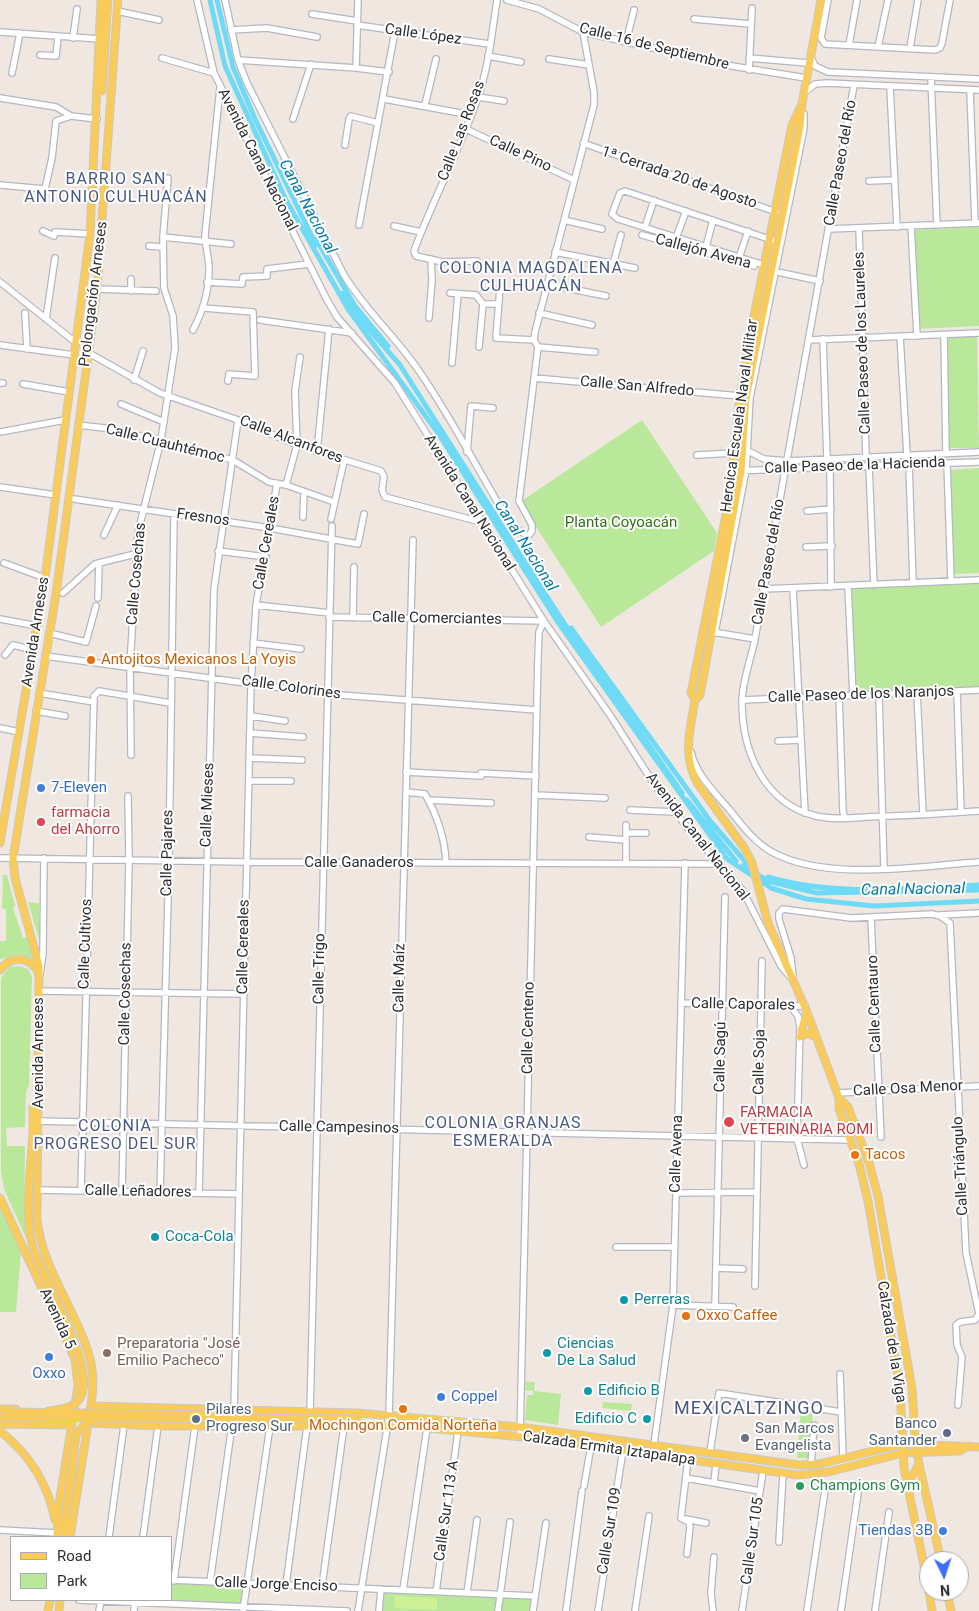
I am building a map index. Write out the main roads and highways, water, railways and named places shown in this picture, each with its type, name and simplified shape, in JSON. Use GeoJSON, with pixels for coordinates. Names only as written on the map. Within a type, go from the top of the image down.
{"type":"FeatureCollection","features":[{"type":"Feature","properties":{"kind":"main road","name":"Prolongación Arneses"},"geometry":{"type":"LineString","coordinates":[[65,420],[90,234],[100,40],[105,0]]}},
{"type":"Feature","properties":{"kind":"main road"},"geometry":{"type":"LineString","coordinates":[[97,108],[104,75],[105,0]]}},
{"type":"Feature","properties":{"kind":"main road","name":"Prolongación Arneses"},"geometry":{"type":"LineString","coordinates":[[72,498],[78,425],[97,289],[117,11],[121,0]]}},
{"type":"Feature","properties":{"kind":"main road","name":"Heroica Escuela Naval Militar"},"geometry":{"type":"LineString","coordinates":[[766,918],[754,870],[745,849],[691,773],[687,750],[695,700],[700,695],[714,632],[743,470],[746,398],[774,271],[800,127],[808,63],[820,0]]}},
{"type":"Feature","properties":{"kind":"main road","name":"Heroica Escuela Naval Militar"},"geometry":{"type":"LineString","coordinates":[[695,700],[691,693],[729,499],[740,396],[792,125],[802,104]]}},
{"type":"Feature","properties":{"kind":"main road","name":"Avenida Arneses"},"geometry":{"type":"LineString","coordinates":[[0,843],[45,578],[65,420]]}},
{"type":"Feature","properties":{"kind":"main road","name":"Avenida Arneses"},"geometry":{"type":"LineString","coordinates":[[43,1253],[37,1220],[39,976],[37,953],[15,878],[13,858],[72,498]]}},
{"type":"Feature","properties":{"kind":"main road","name":"Calzada de la Viga"},"geometry":{"type":"LineString","coordinates":[[766,918],[806,1009],[838,1096],[839,1109],[868,1201],[900,1388],[902,1444],[907,1485],[921,1551]]}},
{"type":"Feature","properties":{"kind":"main road"},"geometry":{"type":"LineString","coordinates":[[0,970],[10,961],[21,959],[35,966],[39,976]]}},
{"type":"Feature","properties":{"kind":"main road"},"geometry":{"type":"LineString","coordinates":[[806,1009],[800,1034],[807,1033],[816,1037]]}},
{"type":"Feature","properties":{"kind":"main road","name":"Calzada de la Viga"},"geometry":{"type":"LineString","coordinates":[[838,1096],[848,1107],[874,1180],[906,1348],[912,1388],[919,1464],[939,1551]]}},
{"type":"Feature","properties":{"kind":"main road"},"geometry":{"type":"LineString","coordinates":[[37,1102],[33,1106],[31,1240],[40,1267],[74,1340],[83,1378],[82,1394],[76,1403],[68,1407],[46,1412]]}},
{"type":"Feature","properties":{"kind":"main road","name":"Avenida 5"},"geometry":{"type":"LineString","coordinates":[[0,1198],[71,1347],[78,1380],[59,1504],[58,1535]]}},
{"type":"Feature","properties":{"kind":"main road","name":"Avenida 5"},"geometry":{"type":"LineString","coordinates":[[43,1253],[90,1359],[93,1384],[70,1536]]}},
{"type":"Feature","properties":{"kind":"main road"},"geometry":{"type":"LineString","coordinates":[[894,1350],[906,1348]]}},
{"type":"Feature","properties":{"kind":"main road","name":"Calzada Ermita Iztapalapa"},"geometry":{"type":"LineString","coordinates":[[91,1406],[357,1413],[520,1426],[811,1464],[902,1444],[917,1448],[979,1447]]}},
{"type":"Feature","properties":{"kind":"main road"},"geometry":{"type":"LineString","coordinates":[[114,1407],[110,1419],[120,1425]]}},
{"type":"Feature","properties":{"kind":"main road"},"geometry":{"type":"LineString","coordinates":[[35,1410],[40,1417],[35,1425]]}},
{"type":"Feature","properties":{"kind":"main road","name":"Calzada Ermita Iztapalapa"},"geometry":{"type":"LineString","coordinates":[[0,1411],[74,1410]]}},
{"type":"Feature","properties":{"kind":"main road","name":"Calzada Ermita Iztapalapa"},"geometry":{"type":"LineString","coordinates":[[0,1411],[218,1415],[245,1425]]}},
{"type":"Feature","properties":{"kind":"main road","name":"Calzada Ermita Iztapalapa"},"geometry":{"type":"LineString","coordinates":[[0,1417],[358,1419],[380,1416]]}},
{"type":"Feature","properties":{"kind":"main road"},"geometry":{"type":"LineString","coordinates":[[58,1535],[66,1518],[76,1435],[86,1424],[104,1418]]}},
{"type":"Feature","properties":{"kind":"main road","name":"Calzada Ermita Iztapalapa"},"geometry":{"type":"LineString","coordinates":[[88,1423],[158,1426],[386,1426],[427,1428],[520,1436],[783,1474],[813,1475],[917,1448]]}},
{"type":"Feature","properties":{"kind":"main road"},"geometry":{"type":"LineString","coordinates":[[0,1424],[71,1425]]}},
{"type":"Feature","properties":{"kind":"main road"},"geometry":{"type":"LineString","coordinates":[[497,1434],[498,1425]]}},
{"type":"Feature","properties":{"kind":"main road"},"geometry":{"type":"LineString","coordinates":[[544,1439],[545,1429]]}},
{"type":"Feature","properties":{"kind":"main road"},"geometry":{"type":"LineString","coordinates":[[0,1431],[20,1449],[38,1473],[51,1501],[58,1535]]}},
{"type":"Feature","properties":{"kind":"main road"},"geometry":{"type":"LineString","coordinates":[[884,1447],[889,1451],[888,1456]]}},
{"type":"Feature","properties":{"kind":"main road"},"geometry":{"type":"LineString","coordinates":[[907,1485],[919,1464]]}},
{"type":"Feature","properties":{"kind":"waterway","name":"Canal Nacional"},"geometry":{"type":"LineString","coordinates":[[210,0],[225,66],[286,200],[348,309],[438,433],[557,621],[727,859],[771,888],[806,899],[874,906],[979,901]]}},
{"type":"Feature","properties":{"kind":"waterway","name":"Canal Nacional"},"geometry":{"type":"LineString","coordinates":[[217,0],[233,67],[255,119],[316,245]]}},
{"type":"Feature","properties":{"kind":"waterway","name":"Canal Nacional"},"geometry":{"type":"LineString","coordinates":[[316,239],[355,306],[388,346]]}},
{"type":"Feature","properties":{"kind":"waterway","name":"Canal Nacional"},"geometry":{"type":"LineString","coordinates":[[343,293],[353,311],[400,365],[560,617],[682,793]]}},
{"type":"Feature","properties":{"kind":"waterway","name":"Canal Nacional"},"geometry":{"type":"LineString","coordinates":[[571,628],[711,822],[750,867]]}},
{"type":"Feature","properties":{"kind":"waterway","name":"Canal Nacional"},"geometry":{"type":"LineString","coordinates":[[687,800],[736,861]]}},
{"type":"Feature","properties":{"kind":"waterway","name":"Canal Nacional"},"geometry":{"type":"LineString","coordinates":[[743,866],[768,881],[817,893],[979,890]]}},
{"type":"Feature","properties":{"kind":"waterway","name":"Canal Nacional"},"geometry":{"type":"LineString","coordinates":[[768,877],[793,883],[846,889],[873,890],[979,885]]}},
{"type":"Feature","properties":{"kind":"place","name":"Antojitos Mexicanos La Yoyis"},"geometry":{"type":"Point","coordinates":[91,660]}},
{"type":"Feature","properties":{"kind":"place","name":"7-Eleven"},"geometry":{"type":"Point","coordinates":[41,788]}},
{"type":"Feature","properties":{"kind":"place","name":"farmacia del Ahorro"},"geometry":{"type":"Point","coordinates":[41,822]}},
{"type":"Feature","properties":{"kind":"place","name":"FARMACIA VETERINARIA ROMI"},"geometry":{"type":"Point","coordinates":[729,1122]}},
{"type":"Feature","properties":{"kind":"place","name":"Tacos"},"geometry":{"type":"Point","coordinates":[855,1155]}},
{"type":"Feature","properties":{"kind":"place","name":"Coca-Cola"},"geometry":{"type":"Point","coordinates":[155,1237]}},
{"type":"Feature","properties":{"kind":"place","name":"Perreras"},"geometry":{"type":"Point","coordinates":[624,1300]}},
{"type":"Feature","properties":{"kind":"place","name":"Oxxo Caffee"},"geometry":{"type":"Point","coordinates":[686,1316]}},
{"type":"Feature","properties":{"kind":"place","name":"Preparatoria \"José Emilio Pacheco\""},"geometry":{"type":"Point","coordinates":[107,1353]}},
{"type":"Feature","properties":{"kind":"place","name":"Ciencias De La Salud"},"geometry":{"type":"Point","coordinates":[547,1353]}},
{"type":"Feature","properties":{"kind":"place","name":"Oxxo"},"geometry":{"type":"Point","coordinates":[49,1357]}},
{"type":"Feature","properties":{"kind":"place","name":"Edificio B"},"geometry":{"type":"Point","coordinates":[588,1391]}},
{"type":"Feature","properties":{"kind":"place","name":"Coppel"},"geometry":{"type":"Point","coordinates":[441,1397]}},
{"type":"Feature","properties":{"kind":"place","name":"Mochingon Comida Norteña"},"geometry":{"type":"Point","coordinates":[403,1409]}},
{"type":"Feature","properties":{"kind":"place","name":"Pilares Progreso Sur"},"geometry":{"type":"Point","coordinates":[196,1419]}},
{"type":"Feature","properties":{"kind":"place","name":"Edificio C"},"geometry":{"type":"Point","coordinates":[647,1419]}},
{"type":"Feature","properties":{"kind":"place","name":"Banco Santander"},"geometry":{"type":"Point","coordinates":[947,1433]}},
{"type":"Feature","properties":{"kind":"place","name":"San Marcos Evangelista"},"geometry":{"type":"Point","coordinates":[745,1438]}},
{"type":"Feature","properties":{"kind":"place","name":"Champions Gym"},"geometry":{"type":"Point","coordinates":[800,1486]}},
{"type":"Feature","properties":{"kind":"place","name":"Tiendas 3B"},"geometry":{"type":"Point","coordinates":[943,1531]}},
{"type":"Feature","properties":{"kind":"district","name":"BARRIO SAN ANTONIO CULHUACÁN"},"geometry":{"type":"Point","coordinates":[116,189]}},
{"type":"Feature","properties":{"kind":"district","name":"COLONIA MAGDALENA CULHUACÁN"},"geometry":{"type":"Point","coordinates":[531,278]}},
{"type":"Feature","properties":{"kind":"district","name":"COLONIA GRANJAS ESMERALDA"},"geometry":{"type":"Point","coordinates":[503,1133]}},
{"type":"Feature","properties":{"kind":"district","name":"COLONIA PROGRESO DEL SUR"},"geometry":{"type":"Point","coordinates":[115,1136]}},
{"type":"Feature","properties":{"kind":"district","name":"MEXICALTZINGO"},"geometry":{"type":"Point","coordinates":[749,1409]}},
{"type":"Feature","properties":{"kind":"park label","name":"Planta Coyoacán"},"geometry":{"type":"Point","coordinates":[621,523]}}]}
